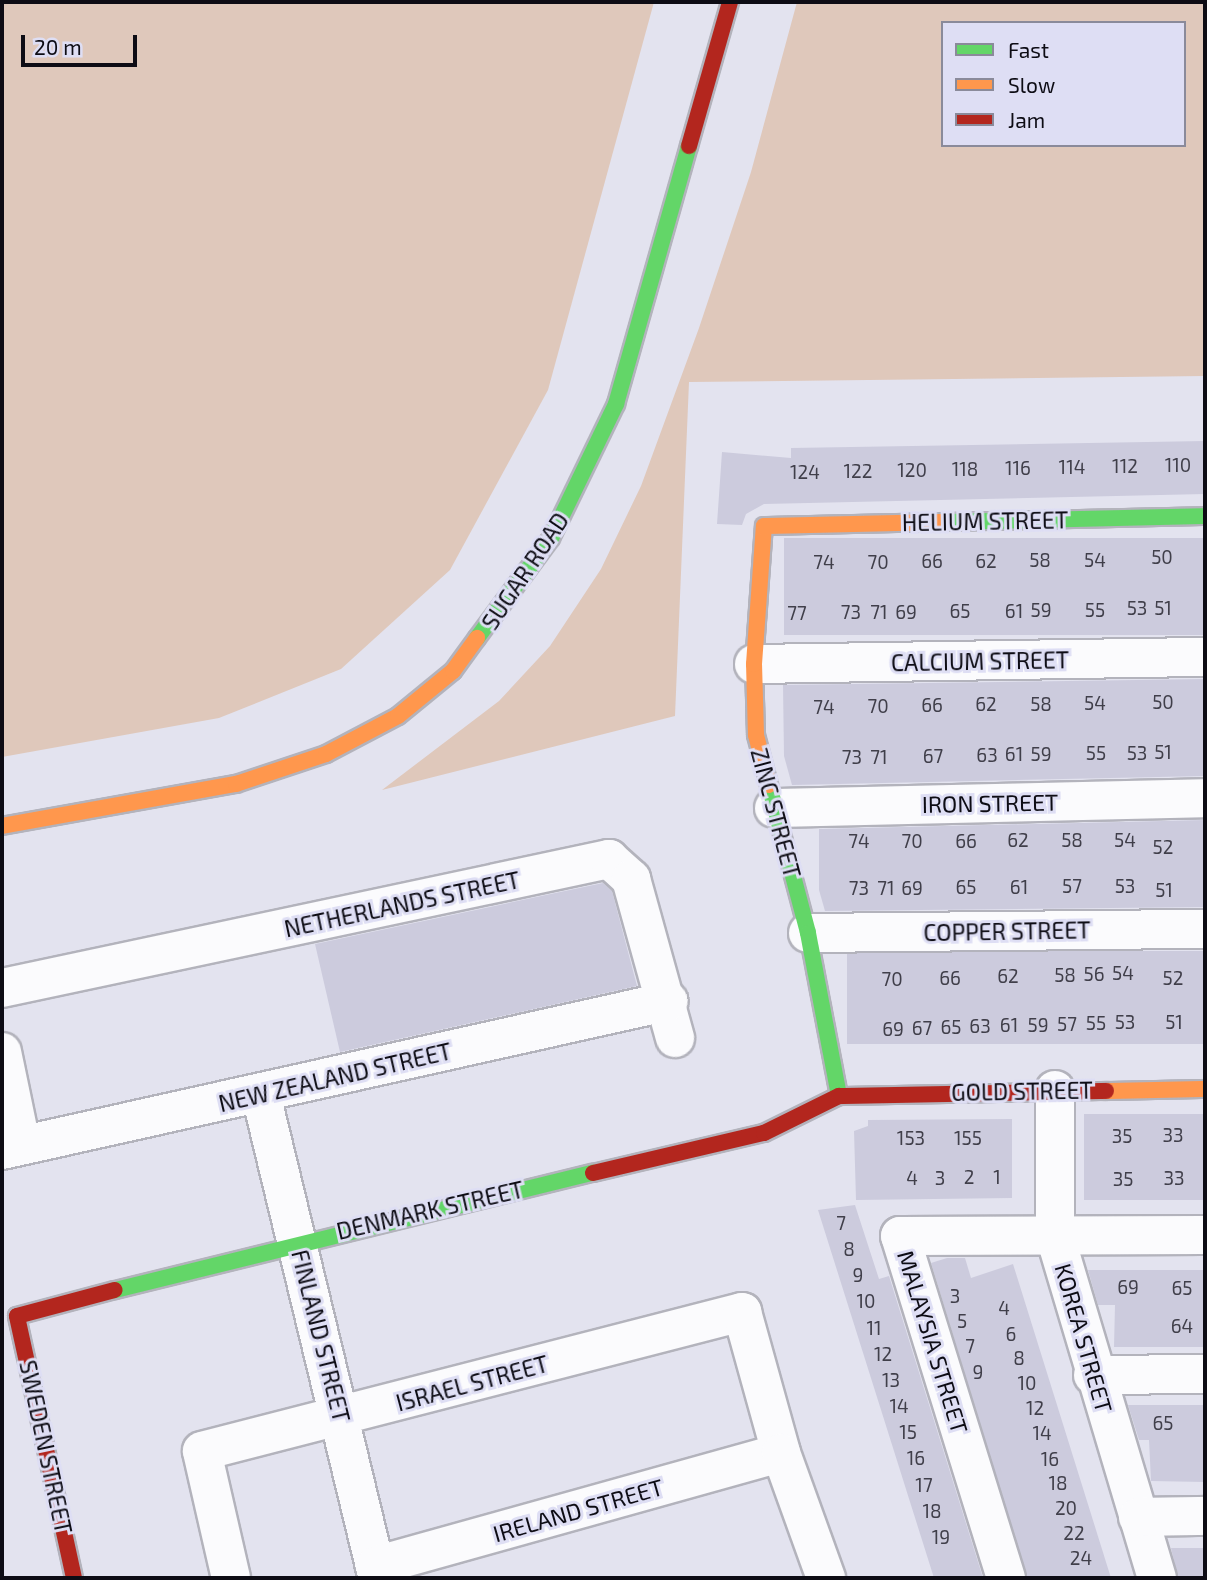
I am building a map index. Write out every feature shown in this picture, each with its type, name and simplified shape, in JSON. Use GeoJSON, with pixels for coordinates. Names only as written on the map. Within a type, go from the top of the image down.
{"type":"FeatureCollection","features":[{"type":"Feature","properties":{"kind":"street","name":"SUGAR ROAD"},"geometry":{"type":"LineString","coordinates":[[2,826],[236,784],[326,754],[398,716],[453,671],[551,538],[611,417],[730,2]]}},
{"type":"Feature","properties":{"kind":"street","name":"HELIUM STREET"},"geometry":{"type":"LineString","coordinates":[[764,526],[1205,516]]}},
{"type":"Feature","properties":{"kind":"street","name":"ZINC STREET"},"geometry":{"type":"LineString","coordinates":[[764,526],[754,664],[756,735],[808,933],[839,1096]]}},
{"type":"Feature","properties":{"kind":"street","name":"CALCIUM STREET"},"geometry":{"type":"LineString","coordinates":[[754,664],[1205,657]]}},
{"type":"Feature","properties":{"kind":"street","name":"IRON STREET"},"geometry":{"type":"LineString","coordinates":[[774,808],[1205,798]]}},
{"type":"Feature","properties":{"kind":"street","name":"NETHERLANDS STREET"},"geometry":{"type":"LineString","coordinates":[[2,988],[609,859],[631,879],[669,1001],[675,1038]]}},
{"type":"Feature","properties":{"kind":"street","name":"COPPER STREET"},"geometry":{"type":"LineString","coordinates":[[808,933],[1205,929]]}},
{"type":"Feature","properties":{"kind":"street","name":"NEW ZEALAND STREET"},"geometry":{"type":"LineString","coordinates":[[11,1147],[261,1094],[669,1001]]}},
{"type":"Feature","properties":{"kind":"street"},"geometry":{"type":"LineString","coordinates":[[2,1052],[11,1147]]}},
{"type":"Feature","properties":{"kind":"street","name":"GOLD STREET"},"geometry":{"type":"LineString","coordinates":[[839,1096],[1205,1089]]}},
{"type":"Feature","properties":{"kind":"street","name":"KOREA STREET"},"geometry":{"type":"LineString","coordinates":[[1055,1090],[1055,1236],[1093,1375],[1157,1578]]}},
{"type":"Feature","properties":{"kind":"street","name":"FINLAND STREET"},"geometry":{"type":"LineString","coordinates":[[261,1094],[342,1418],[377,1572]]}},
{"type":"Feature","properties":{"kind":"street","name":"DENMARK STREET"},"geometry":{"type":"LineString","coordinates":[[17,1316],[297,1241],[764,1133],[839,1096]]}},
{"type":"Feature","properties":{"kind":"street","name":"MALAYSIA STREET"},"geometry":{"type":"LineString","coordinates":[[1006,1578],[900,1236],[1205,1235]]}},
{"type":"Feature","properties":{"kind":"street","name":"ISRAEL STREET"},"geometry":{"type":"LineString","coordinates":[[231,1578],[202,1451],[342,1418],[741,1312],[781,1453]]}},
{"type":"Feature","properties":{"kind":"street","name":"SWEDEN STREET"},"geometry":{"type":"LineString","coordinates":[[17,1316],[74,1578]]}},
{"type":"Feature","properties":{"kind":"street"},"geometry":{"type":"LineString","coordinates":[[1093,1375],[1205,1374]]}},
{"type":"Feature","properties":{"kind":"street"},"geometry":{"type":"LineString","coordinates":[[781,1453],[826,1578]]}},
{"type":"Feature","properties":{"kind":"street","name":"IRELAND STREET"},"geometry":{"type":"LineString","coordinates":[[377,1572],[781,1453]]}},
{"type":"Feature","properties":{"kind":"street"},"geometry":{"type":"LineString","coordinates":[[1138,1517],[1205,1516]]}},
{"type":"Feature","properties":{"kind":"shaded area"},"geometry":{"type":"Polygon","coordinates":[[[2,2],[654,2],[548,390],[450,570],[341,669],[219,718],[2,757],[2,2]]]}},
{"type":"Feature","properties":{"kind":"shaded area"},"geometry":{"type":"Polygon","coordinates":[[[797,2],[1205,2],[1205,376],[689,382],[675,716],[382,790],[499,701],[550,646],[601,569],[641,486],[699,328],[751,172],[797,2]]]}},
{"type":"Feature","properties":{"kind":"building"},"geometry":{"type":"Polygon","coordinates":[[[1205,441],[1205,494],[764,504],[746,514],[742,525],[717,524],[722,452],[791,458],[791,448],[1205,441]]]}},
{"type":"Feature","properties":{"kind":"building"},"geometry":{"type":"Polygon","coordinates":[[[784,538],[1205,538],[1205,635],[784,635],[784,538]]]}},
{"type":"Feature","properties":{"kind":"building"},"geometry":{"type":"Polygon","coordinates":[[[1205,679],[1205,776],[792,785],[784,756],[783,685],[1205,679]]]}},
{"type":"Feature","properties":{"kind":"building"},"geometry":{"type":"Polygon","coordinates":[[[1205,820],[1205,907],[825,911],[819,890],[819,829],[1205,820]]]}},
{"type":"Feature","properties":{"kind":"building"},"geometry":{"type":"Polygon","coordinates":[[[603,883],[612,891],[637,986],[340,1052],[315,944],[603,883]]]}},
{"type":"Feature","properties":{"kind":"building"},"geometry":{"type":"Polygon","coordinates":[[[847,951],[1205,951],[1205,1044],[847,1044],[847,951]]]}},
{"type":"Feature","properties":{"kind":"building"},"geometry":{"type":"Polygon","coordinates":[[[1084,1114],[1205,1114],[1205,1200],[1084,1200],[1084,1114]]]}},
{"type":"Feature","properties":{"kind":"building"},"geometry":{"type":"Polygon","coordinates":[[[1012,1119],[1012,1198],[856,1200],[854,1131],[868,1126],[868,1120],[1012,1119]]]}},
{"type":"Feature","properties":{"kind":"building"},"geometry":{"type":"Polygon","coordinates":[[[855,1205],[879,1279],[889,1276],[983,1578],[934,1578],[818,1210],[855,1205]]]}},
{"type":"Feature","properties":{"kind":"building"},"geometry":{"type":"Polygon","coordinates":[[[947,1258],[965,1258],[971,1278],[1013,1264],[1111,1578],[1027,1578],[931,1263],[947,1258]]]}},
{"type":"Feature","properties":{"kind":"building"},"geometry":{"type":"Polygon","coordinates":[[[1088,1270],[1205,1270],[1205,1347],[1114,1347],[1115,1305],[1098,1305],[1088,1270]]]}},
{"type":"Feature","properties":{"kind":"building"},"geometry":{"type":"Polygon","coordinates":[[[1128,1405],[1205,1405],[1205,1482],[1151,1481],[1149,1440],[1139,1440],[1128,1405]]]}},
{"type":"Feature","properties":{"kind":"building"},"geometry":{"type":"Polygon","coordinates":[[[1171,1548],[1205,1548],[1205,1578],[1178,1578],[1171,1548]]]}},
{"type":"Feature","properties":{"kind":"traffic: fast"},"geometry":{"type":"LineString","coordinates":[[477,638],[551,538],[616,404],[689,146]]}},
{"type":"Feature","properties":{"kind":"traffic: fast"},"geometry":{"type":"LineString","coordinates":[[943,522],[1205,516]]}},
{"type":"Feature","properties":{"kind":"traffic: fast"},"geometry":{"type":"LineString","coordinates":[[769,785],[808,933],[839,1096]]}},
{"type":"Feature","properties":{"kind":"traffic: fast"},"geometry":{"type":"LineString","coordinates":[[115,1290],[593,1173]]}},
{"type":"Feature","properties":{"kind":"traffic: slow"},"geometry":{"type":"LineString","coordinates":[[769,785],[756,735],[754,664],[764,526],[943,522]]}},
{"type":"Feature","properties":{"kind":"traffic: slow"},"geometry":{"type":"LineString","coordinates":[[2,826],[236,784],[326,754],[398,716],[453,671],[477,638]]}},
{"type":"Feature","properties":{"kind":"traffic: slow"},"geometry":{"type":"LineString","coordinates":[[1106,1091],[1205,1089]]}},
{"type":"Feature","properties":{"kind":"traffic: jam"},"geometry":{"type":"LineString","coordinates":[[689,146],[730,2]]}},
{"type":"Feature","properties":{"kind":"traffic: jam"},"geometry":{"type":"LineString","coordinates":[[593,1173],[764,1133],[839,1096],[1106,1091]]}},
{"type":"Feature","properties":{"kind":"traffic: jam"},"geometry":{"type":"LineString","coordinates":[[74,1578],[17,1316],[115,1290]]}}]}
